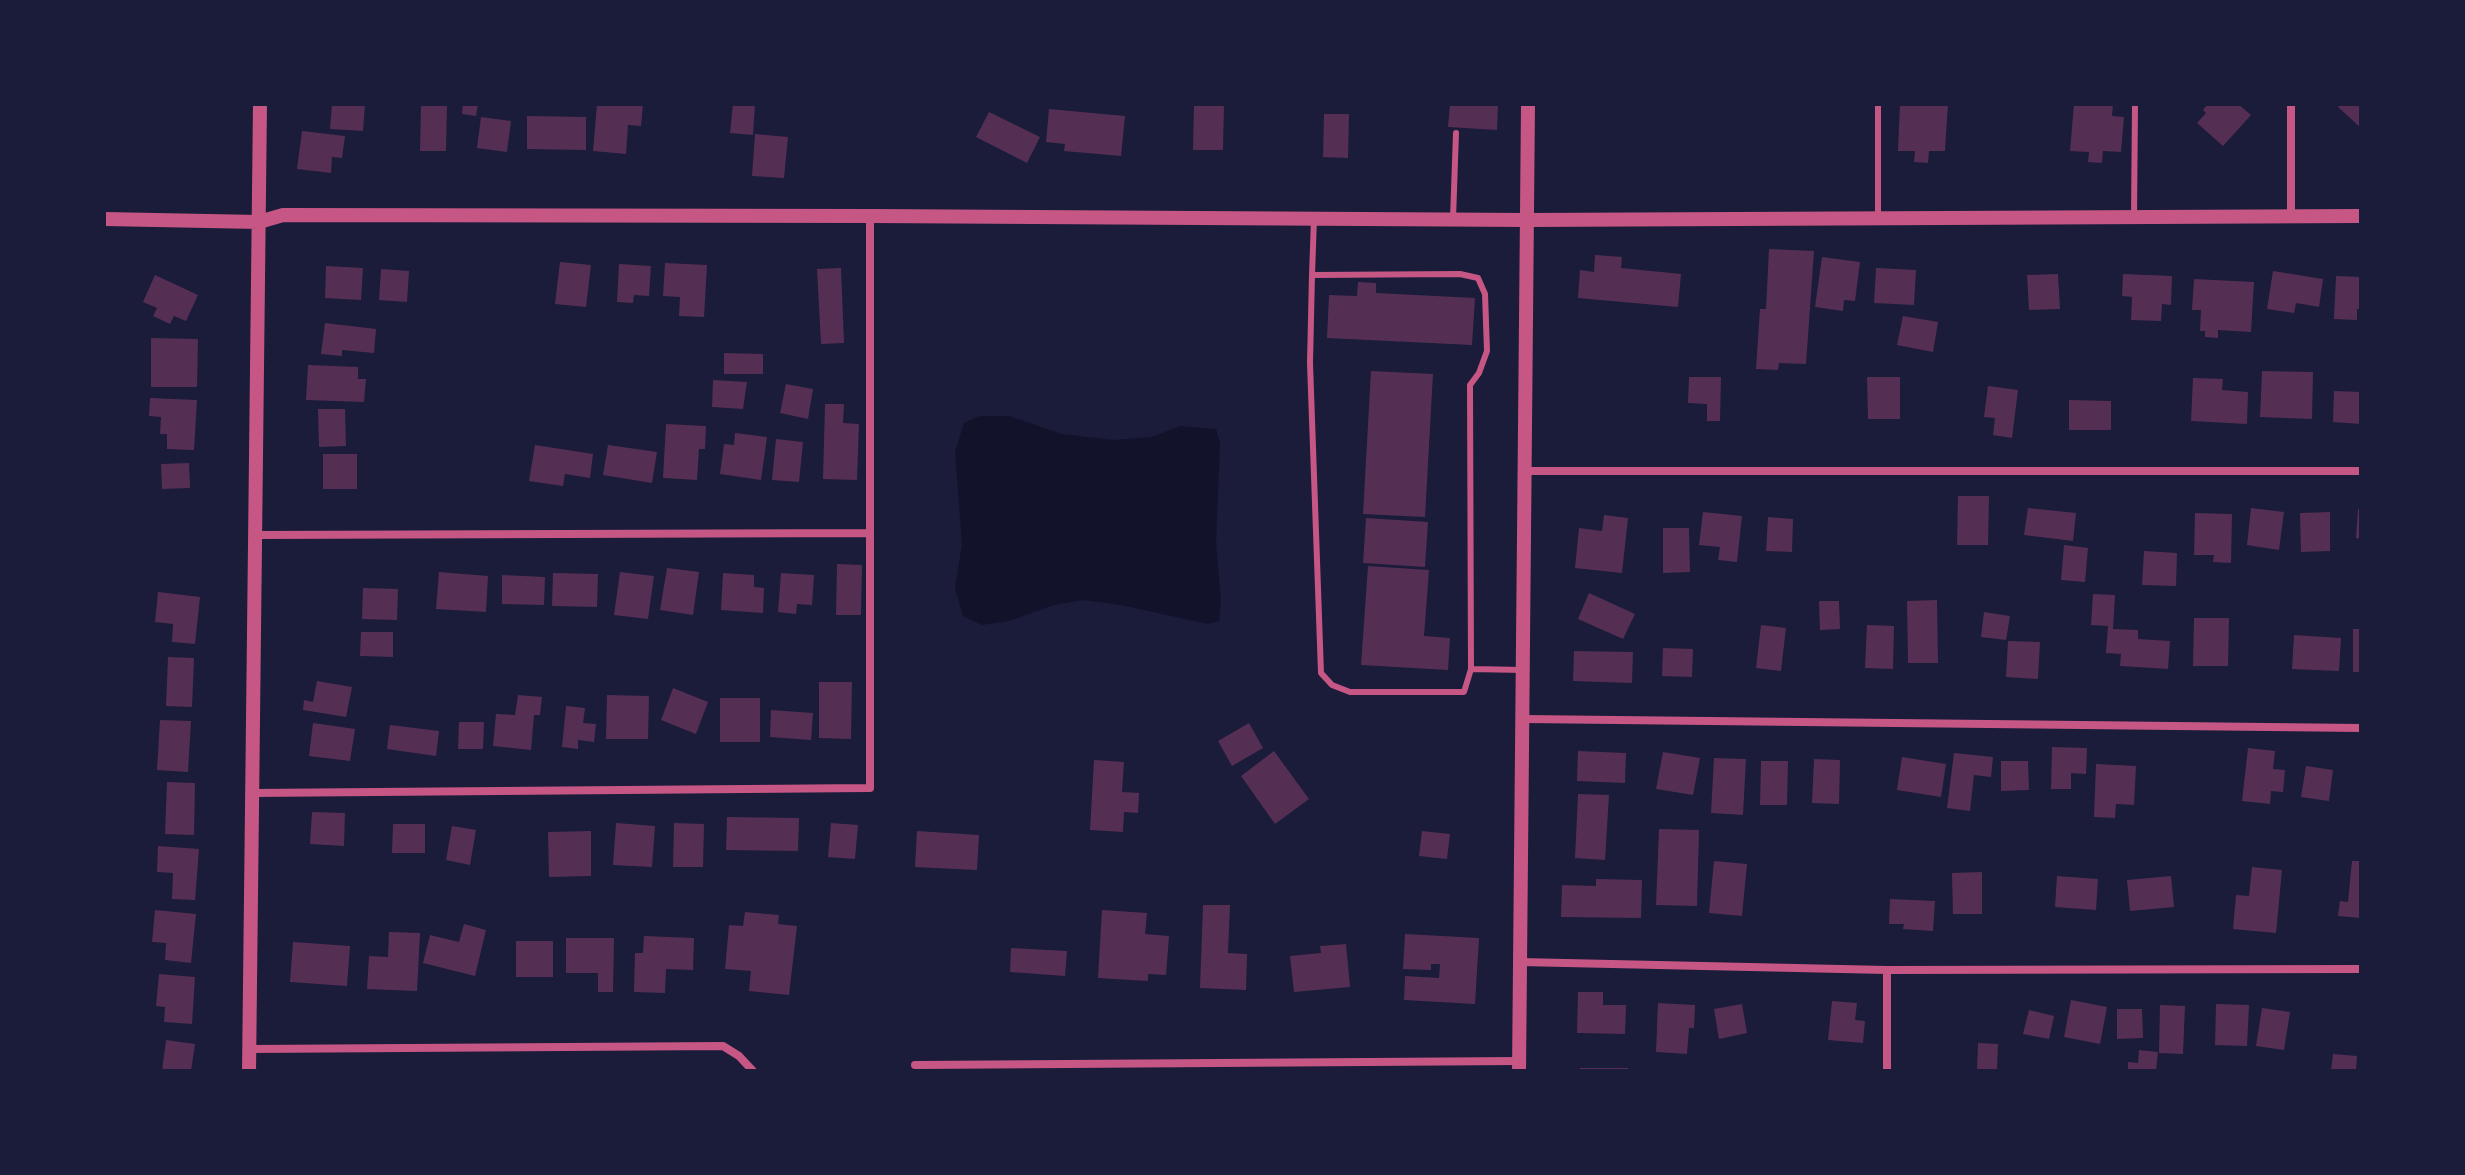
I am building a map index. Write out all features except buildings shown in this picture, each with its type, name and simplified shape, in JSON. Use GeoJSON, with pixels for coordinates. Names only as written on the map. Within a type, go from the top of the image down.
{"type":"FeatureCollection","features":[{"type":"Feature","properties":{"kind":"street"},"geometry":{"type":"LineString","coordinates":[[249,1071],[260,104]]}},
{"type":"Feature","properties":{"kind":"street"},"geometry":{"type":"LineString","coordinates":[[915,1065],[1519,1066],[1528,104]]}},
{"type":"Feature","properties":{"kind":"street"},"geometry":{"type":"LineString","coordinates":[[2291,104],[2291,216]]}},
{"type":"Feature","properties":{"kind":"street"},"geometry":{"type":"LineString","coordinates":[[104,219],[259,222],[283,215],[1527,220],[2361,216]]}},
{"type":"Feature","properties":{"kind":"street"},"geometry":{"type":"LineString","coordinates":[[252,793],[870,788],[870,216]]}},
{"type":"Feature","properties":{"kind":"street"},"geometry":{"type":"LineString","coordinates":[[1524,471],[2361,471]]}},
{"type":"Feature","properties":{"kind":"street"},"geometry":{"type":"LineString","coordinates":[[255,535],[870,533]]}},
{"type":"Feature","properties":{"kind":"street"},"geometry":{"type":"LineString","coordinates":[[1523,719],[2361,728]]}},
{"type":"Feature","properties":{"kind":"street"},"geometry":{"type":"LineString","coordinates":[[1520,962],[1887,970],[2361,969]]}},
{"type":"Feature","properties":{"kind":"street"},"geometry":{"type":"LineString","coordinates":[[1887,970],[1887,1071]]}},
{"type":"Feature","properties":{"kind":"street"},"geometry":{"type":"LineString","coordinates":[[249,1049],[723,1046],[739,1056],[752,1070]]}},
{"type":"Feature","properties":{"kind":"lane"},"geometry":{"type":"LineString","coordinates":[[1878,104],[1878,218]]}},
{"type":"Feature","properties":{"kind":"lane"},"geometry":{"type":"LineString","coordinates":[[2134,217],[2135,104]]}},
{"type":"Feature","properties":{"kind":"lane"},"geometry":{"type":"LineString","coordinates":[[1453,219],[1456,133]]}},
{"type":"Feature","properties":{"kind":"lane"},"geometry":{"type":"LineString","coordinates":[[1312,275],[1460,274],[1478,278],[1485,294],[1487,351],[1479,373],[1470,385],[1471,669],[1464,692],[1350,692],[1332,685],[1321,673],[1310,363],[1312,275],[1314,218]]}},
{"type":"Feature","properties":{"kind":"lane"},"geometry":{"type":"LineString","coordinates":[[1471,669],[1523,670]]}},
{"type":"Feature","properties":{"kind":"shaded area"},"geometry":{"type":"Polygon","coordinates":[[[980,416],[1009,416],[1062,434],[1113,440],[1152,437],[1180,426],[1216,429],[1220,443],[1216,543],[1221,600],[1219,621],[1208,624],[1084,600],[1054,605],[1009,621],[982,625],[963,616],[955,588],[962,544],[955,452],[964,423],[980,416]]]}}]}
